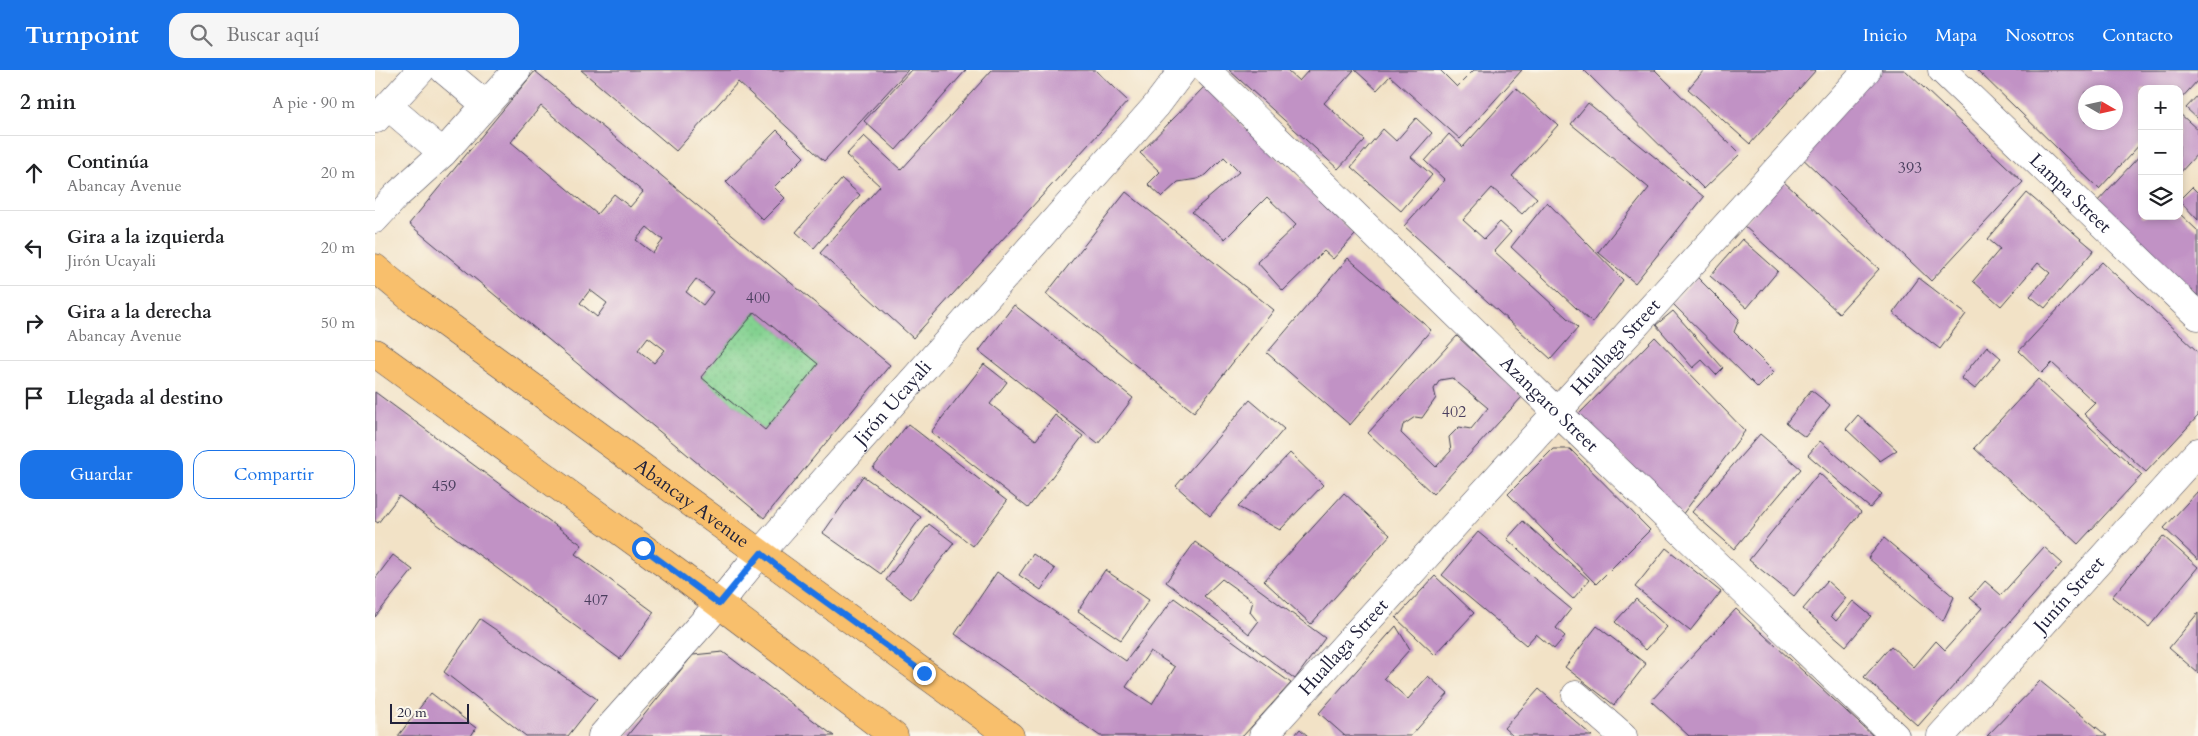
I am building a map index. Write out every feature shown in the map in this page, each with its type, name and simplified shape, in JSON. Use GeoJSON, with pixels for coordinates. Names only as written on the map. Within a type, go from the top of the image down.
{"type":"FeatureCollection","features":[{"type":"Feature","properties":{"kind":"main road","name":"Abancay Avenue"},"geometry":{"type":"LineString","coordinates":[[375,268],[413,299],[1010,736]]}},
{"type":"Feature","properties":{"kind":"main road"},"geometry":{"type":"LineString","coordinates":[[375,354],[719,604],[894,736]]}},
{"type":"Feature","properties":{"kind":"street"},"geometry":{"type":"LineString","coordinates":[[421,70],[381,113],[443,153]]}},
{"type":"Feature","properties":{"kind":"street"},"geometry":{"type":"LineString","coordinates":[[443,70],[486,105]]}},
{"type":"Feature","properties":{"kind":"street"},"geometry":{"type":"LineString","coordinates":[[375,219],[443,153],[517,70]]}},
{"type":"Feature","properties":{"kind":"street","name":"Jirón Ucayali"},"geometry":{"type":"LineString","coordinates":[[602,736],[1155,106],[1183,70]]}},
{"type":"Feature","properties":{"kind":"street","name":"Azangaro Street"},"geometry":{"type":"LineString","coordinates":[[1206,70],[1557,412],[1895,736]]}},
{"type":"Feature","properties":{"kind":"street","name":"Huallaga Street"},"geometry":{"type":"LineString","coordinates":[[1263,736],[1867,70]]}},
{"type":"Feature","properties":{"kind":"street","name":"Lampa Street"},"geometry":{"type":"LineString","coordinates":[[1942,70],[2198,316]]}},
{"type":"Feature","properties":{"kind":"street","name":"Junín Street"},"geometry":{"type":"LineString","coordinates":[[1941,736],[2198,452]]}},
{"type":"Feature","properties":{"kind":"street"},"geometry":{"type":"LineString","coordinates":[[1576,695],[1623,736]]}},
{"type":"Feature","properties":{"kind":"green space"},"geometry":{"type":"Polygon","coordinates":[[[755,312],[818,364],[765,430],[701,377],[755,312]]]}},
{"type":"Feature","properties":{"kind":"building"},"geometry":{"type":"Polygon","coordinates":[[[581,70],[908,70],[824,161],[738,82],[676,151],[581,70]]]}},
{"type":"Feature","properties":{"kind":"building"},"geometry":{"type":"Polygon","coordinates":[[[911,70],[966,70],[896,150],[864,121],[911,70]]]}},
{"type":"Feature","properties":{"kind":"building"},"geometry":{"type":"Polygon","coordinates":[[[992,70],[1095,70],[1128,101],[913,338],[820,253],[880,186],[846,155],[864,136],[901,170],[992,70]]]}},
{"type":"Feature","properties":{"kind":"building"},"geometry":{"type":"Polygon","coordinates":[[[1229,70],[1287,70],[1299,81],[1309,70],[1354,70],[1324,103],[1365,140],[1338,169],[1229,70]]]}},
{"type":"Feature","properties":{"kind":"building"},"geometry":{"type":"Polygon","coordinates":[[[1355,70],[1440,70],[1457,87],[1474,70],[1522,70],[1460,139],[1390,76],[1377,90],[1355,70]]]}},
{"type":"Feature","properties":{"kind":"building"},"geometry":{"type":"Polygon","coordinates":[[[1584,70],[1655,70],[1740,154],[1704,189],[1584,70]]]}},
{"type":"Feature","properties":{"kind":"building"},"geometry":{"type":"Polygon","coordinates":[[[1704,70],[1816,70],[1750,144],[1688,89],[1704,70]]]}},
{"type":"Feature","properties":{"kind":"building"},"geometry":{"type":"Polygon","coordinates":[[[1874,70],[1905,70],[2023,182],[1931,281],[1797,153],[1874,70]]]}},
{"type":"Feature","properties":{"kind":"building"},"geometry":{"type":"Polygon","coordinates":[[[1977,70],[2198,70],[2198,80],[2183,97],[2183,85],[2138,85],[2138,146],[2099,189],[1977,70]]]}},
{"type":"Feature","properties":{"kind":"building"},"geometry":{"type":"Polygon","coordinates":[[[535,71],[890,365],[764,518],[409,224],[535,71]],[[541,106],[511,142],[597,214],[614,194],[630,207],[643,192],[541,106]],[[647,227],[636,240],[653,253],[663,240],[647,227]],[[696,279],[686,292],[703,305],[713,292],[696,279]],[[590,290],[580,303],[597,317],[607,303],[590,290]],[[755,312],[701,377],[765,430],[818,364],[755,312]],[[648,337],[638,350],[654,363],[665,350],[648,337]]]}},
{"type":"Feature","properties":{"kind":"building"},"geometry":{"type":"Polygon","coordinates":[[[1204,87],[1355,235],[1333,259],[1324,251],[1283,291],[1257,262],[1296,225],[1267,197],[1225,239],[1192,212],[1239,172],[1224,157],[1206,175],[1197,179],[1178,182],[1162,197],[1148,184],[1160,172],[1140,153],[1204,87]]]}},
{"type":"Feature","properties":{"kind":"building"},"geometry":{"type":"Polygon","coordinates":[[[1516,88],[1558,125],[1512,176],[1537,198],[1522,214],[1492,188],[1463,220],[1484,239],[1500,222],[1511,232],[1494,251],[1578,328],[1551,359],[1404,226],[1445,180],[1425,161],[1449,134],[1463,147],[1516,88]]]}},
{"type":"Feature","properties":{"kind":"building"},"geometry":{"type":"Polygon","coordinates":[[[2198,95],[2198,119],[2186,108],[2198,95]]]}},
{"type":"Feature","properties":{"kind":"building"},"geometry":{"type":"Polygon","coordinates":[[[1588,103],[1704,197],[1635,283],[1598,252],[1649,188],[1571,124],[1588,103]]]}},
{"type":"Feature","properties":{"kind":"building"},"geometry":{"type":"Polygon","coordinates":[[[2183,117],[2198,130],[2198,153],[2183,170],[2183,117]]]}},
{"type":"Feature","properties":{"kind":"building"},"geometry":{"type":"Polygon","coordinates":[[[1416,118],[1432,133],[1411,157],[1432,175],[1401,211],[1351,167],[1383,129],[1396,141],[1416,118]]]}},
{"type":"Feature","properties":{"kind":"building"},"geometry":{"type":"Polygon","coordinates":[[[777,130],[804,157],[774,187],[785,198],[763,220],[726,182],[777,130]]]}},
{"type":"Feature","properties":{"kind":"building"},"geometry":{"type":"Polygon","coordinates":[[[2138,157],[2138,220],[2183,220],[2183,217],[2198,231],[2198,296],[2096,203],[2138,157]]]}},
{"type":"Feature","properties":{"kind":"building"},"geometry":{"type":"Polygon","coordinates":[[[842,179],[860,195],[814,248],[796,232],[842,179]]]}},
{"type":"Feature","properties":{"kind":"building"},"geometry":{"type":"Polygon","coordinates":[[[1783,181],[1879,269],[1839,313],[1743,225],[1783,181]]]}},
{"type":"Feature","properties":{"kind":"building"},"geometry":{"type":"Polygon","coordinates":[[[2192,187],[2198,193],[2198,220],[2183,204],[2183,196],[2192,187]]]}},
{"type":"Feature","properties":{"kind":"building"},"geometry":{"type":"Polygon","coordinates":[[[1126,192],[1274,310],[1194,412],[1046,294],[1126,192]]]}},
{"type":"Feature","properties":{"kind":"building"},"geometry":{"type":"Polygon","coordinates":[[[2027,193],[2094,250],[2045,308],[2030,296],[2050,273],[2038,263],[2001,306],[1973,281],[2000,249],[1988,239],[2027,193]]]}},
{"type":"Feature","properties":{"kind":"building"},"geometry":{"type":"Polygon","coordinates":[[[1547,202],[1623,280],[1592,323],[1511,247],[1547,202]]]}},
{"type":"Feature","properties":{"kind":"building"},"geometry":{"type":"Polygon","coordinates":[[[1742,239],[1778,271],[1747,308],[1710,276],[1742,239]]]}},
{"type":"Feature","properties":{"kind":"building"},"geometry":{"type":"Polygon","coordinates":[[[1348,258],[1431,330],[1350,425],[1267,353],[1348,258]]]}},
{"type":"Feature","properties":{"kind":"building"},"geometry":{"type":"Polygon","coordinates":[[[2102,262],[2198,352],[2198,416],[2146,472],[2084,414],[2095,403],[2052,363],[2042,373],[2019,351],[2102,262]]]}},
{"type":"Feature","properties":{"kind":"building"},"geometry":{"type":"Polygon","coordinates":[[[1697,277],[1739,319],[1734,332],[1774,372],[1758,388],[1672,303],[1697,277]]]}},
{"type":"Feature","properties":{"kind":"building"},"geometry":{"type":"Polygon","coordinates":[[[1919,278],[1966,314],[1940,349],[1893,313],[1919,278]]]}},
{"type":"Feature","properties":{"kind":"building"},"geometry":{"type":"Polygon","coordinates":[[[1014,305],[1133,398],[1098,444],[979,351],[1014,305]]]}},
{"type":"Feature","properties":{"kind":"building"},"geometry":{"type":"Polygon","coordinates":[[[1673,311],[1723,368],[1716,375],[1702,360],[1693,368],[1656,325],[1673,311]]]}},
{"type":"Feature","properties":{"kind":"building"},"geometry":{"type":"Polygon","coordinates":[[[1457,336],[1522,397],[1433,494],[1368,433],[1457,336]],[[1452,378],[1440,380],[1434,389],[1436,398],[1422,418],[1415,417],[1403,425],[1401,433],[1436,467],[1451,451],[1449,437],[1459,427],[1471,429],[1488,408],[1452,378]]]}},
{"type":"Feature","properties":{"kind":"building"},"geometry":{"type":"Polygon","coordinates":[[[1655,337],[1745,431],[1682,515],[1578,415],[1655,337]]]}},
{"type":"Feature","properties":{"kind":"building"},"geometry":{"type":"Polygon","coordinates":[[[1987,346],[2001,358],[1975,389],[1961,378],[1987,346]]]}},
{"type":"Feature","properties":{"kind":"building"},"geometry":{"type":"Polygon","coordinates":[[[984,364],[1007,382],[990,404],[1036,440],[1055,415],[1083,436],[1028,508],[931,432],[984,364]]]}},
{"type":"Feature","properties":{"kind":"building"},"geometry":{"type":"Polygon","coordinates":[[[2038,379],[2142,475],[2078,544],[1974,448],[2038,379]]]}},
{"type":"Feature","properties":{"kind":"building"},"geometry":{"type":"Polygon","coordinates":[[[1811,390],[1830,405],[1805,437],[1786,423],[1811,390]]]}},
{"type":"Feature","properties":{"kind":"building"},"geometry":{"type":"Polygon","coordinates":[[[375,392],[582,545],[575,554],[654,612],[620,659],[399,496],[378,523],[375,521],[375,392]]]}},
{"type":"Feature","properties":{"kind":"building"},"geometry":{"type":"Polygon","coordinates":[[[1250,400],[1284,429],[1210,516],[1176,486],[1250,400]]]}},
{"type":"Feature","properties":{"kind":"building"},"geometry":{"type":"Polygon","coordinates":[[[1858,415],[1897,450],[1880,461],[1846,429],[1858,415]]]}},
{"type":"Feature","properties":{"kind":"building"},"geometry":{"type":"Polygon","coordinates":[[[908,424],[1007,501],[973,546],[873,468],[908,424]]]}},
{"type":"Feature","properties":{"kind":"building"},"geometry":{"type":"Polygon","coordinates":[[[1760,434],[1801,469],[1734,549],[1692,512],[1760,434]]]}},
{"type":"Feature","properties":{"kind":"building"},"geometry":{"type":"Polygon","coordinates":[[[1820,441],[1882,494],[1870,508],[1808,455],[1820,441]]]}},
{"type":"Feature","properties":{"kind":"building"},"geometry":{"type":"Polygon","coordinates":[[[1553,449],[1570,449],[1650,530],[1596,584],[1508,494],[1553,449]]]}},
{"type":"Feature","properties":{"kind":"building"},"geometry":{"type":"Polygon","coordinates":[[[1290,453],[1323,485],[1280,530],[1238,507],[1290,453]]]}},
{"type":"Feature","properties":{"kind":"building"},"geometry":{"type":"Polygon","coordinates":[[[1819,473],[1861,512],[1794,596],[1749,560],[1819,473]]]}},
{"type":"Feature","properties":{"kind":"building"},"geometry":{"type":"Polygon","coordinates":[[[863,476],[921,517],[881,574],[823,533],[863,476]]]}},
{"type":"Feature","properties":{"kind":"building"},"geometry":{"type":"Polygon","coordinates":[[[2198,491],[2198,560],[2164,528],[2198,491]]]}},
{"type":"Feature","properties":{"kind":"building"},"geometry":{"type":"Polygon","coordinates":[[[1344,493],[1390,535],[1311,624],[1264,581],[1344,493]]]}},
{"type":"Feature","properties":{"kind":"building"},"geometry":{"type":"Polygon","coordinates":[[[1523,521],[1589,580],[1573,599],[1507,539],[1523,521]]]}},
{"type":"Feature","properties":{"kind":"building"},"geometry":{"type":"Polygon","coordinates":[[[929,524],[954,543],[911,599],[886,580],[929,524]]]}},
{"type":"Feature","properties":{"kind":"building"},"geometry":{"type":"Polygon","coordinates":[[[1478,532],[1571,609],[1556,628],[1565,636],[1554,649],[1536,634],[1526,645],[1442,575],[1478,532]]]}},
{"type":"Feature","properties":{"kind":"building"},"geometry":{"type":"Polygon","coordinates":[[[2163,536],[2198,567],[2149,627],[2112,597],[2163,536]]]}},
{"type":"Feature","properties":{"kind":"building"},"geometry":{"type":"Polygon","coordinates":[[[1884,538],[1954,597],[1943,621],[1868,558],[1884,538]]]}},
{"type":"Feature","properties":{"kind":"building"},"geometry":{"type":"Polygon","coordinates":[[[1195,542],[1325,638],[1295,679],[1166,582],[1195,542]],[[1222,579],[1204,596],[1249,634],[1258,622],[1250,612],[1253,601],[1222,579]]]}},
{"type":"Feature","properties":{"kind":"building"},"geometry":{"type":"Polygon","coordinates":[[[2044,547],[2062,563],[1918,726],[1864,677],[1891,646],[1914,667],[1936,641],[1945,650],[1982,608],[1970,598],[1985,581],[2001,595],[2044,547]]]}},
{"type":"Feature","properties":{"kind":"building"},"geometry":{"type":"Polygon","coordinates":[[[1666,548],[1721,592],[1690,631],[1635,587],[1666,548]]]}},
{"type":"Feature","properties":{"kind":"building"},"geometry":{"type":"Polygon","coordinates":[[[1033,554],[1055,569],[1041,590],[1019,575],[1033,554]]]}},
{"type":"Feature","properties":{"kind":"building"},"geometry":{"type":"Polygon","coordinates":[[[393,555],[413,570],[375,617],[375,579],[393,555]]]}},
{"type":"Feature","properties":{"kind":"building"},"geometry":{"type":"Polygon","coordinates":[[[1105,570],[1149,600],[1121,640],[1078,611],[1105,570]]]}},
{"type":"Feature","properties":{"kind":"building"},"geometry":{"type":"Polygon","coordinates":[[[997,572],[1126,661],[1174,598],[1291,683],[1243,736],[1100,736],[955,634],[997,572]],[[1150,651],[1126,687],[1152,704],[1175,667],[1150,651]]]}},
{"type":"Feature","properties":{"kind":"building"},"geometry":{"type":"Polygon","coordinates":[[[1435,576],[1474,613],[1435,655],[1396,618],[1435,576]]]}},
{"type":"Feature","properties":{"kind":"building"},"geometry":{"type":"Polygon","coordinates":[[[1827,581],[1846,598],[1831,616],[1836,621],[1853,601],[1871,616],[1846,646],[1803,609],[1827,581]]]}},
{"type":"Feature","properties":{"kind":"building"},"geometry":{"type":"Polygon","coordinates":[[[1636,599],[1667,627],[1646,650],[1615,622],[1636,599]]]}},
{"type":"Feature","properties":{"kind":"building"},"geometry":{"type":"Polygon","coordinates":[[[1736,609],[1873,736],[1689,736],[1651,701],[1736,609]]]}},
{"type":"Feature","properties":{"kind":"building"},"geometry":{"type":"Polygon","coordinates":[[[2198,613],[2198,673],[2169,648],[2198,613]]]}},
{"type":"Feature","properties":{"kind":"building"},"geometry":{"type":"Polygon","coordinates":[[[480,619],[597,699],[568,736],[526,736],[444,672],[480,619]]]}},
{"type":"Feature","properties":{"kind":"building"},"geometry":{"type":"Polygon","coordinates":[[[1396,626],[1410,649],[1384,678],[1408,699],[1428,676],[1448,694],[1411,736],[1345,736],[1319,713],[1396,626]]]}},
{"type":"Feature","properties":{"kind":"building"},"geometry":{"type":"Polygon","coordinates":[[[1597,626],[1646,664],[1614,705],[1565,667],[1597,626]]]}},
{"type":"Feature","properties":{"kind":"building"},"geometry":{"type":"Polygon","coordinates":[[[723,652],[834,736],[627,736],[693,655],[723,652]]]}},
{"type":"Feature","properties":{"kind":"building"},"geometry":{"type":"Polygon","coordinates":[[[2040,681],[2107,736],[1987,736],[2040,681]]]}},
{"type":"Feature","properties":{"kind":"building"},"geometry":{"type":"Polygon","coordinates":[[[1539,689],[1592,736],[1513,736],[1504,728],[1539,689]]]}},
{"type":"Feature","properties":{"kind":"building"},"geometry":{"type":"Polygon","coordinates":[[[431,693],[476,728],[471,736],[398,736],[431,693]]]}},
{"type":"Feature","properties":{"kind":"building"},"geometry":{"type":"Polygon","coordinates":[[[1300,729],[1308,736],[1294,736],[1300,729]]]}},
{"type":"Feature","properties":{"kind":"route"},"geometry":{"type":"LineString","coordinates":[[643,548],[719,604],[761,553],[924,673]]}}]}
